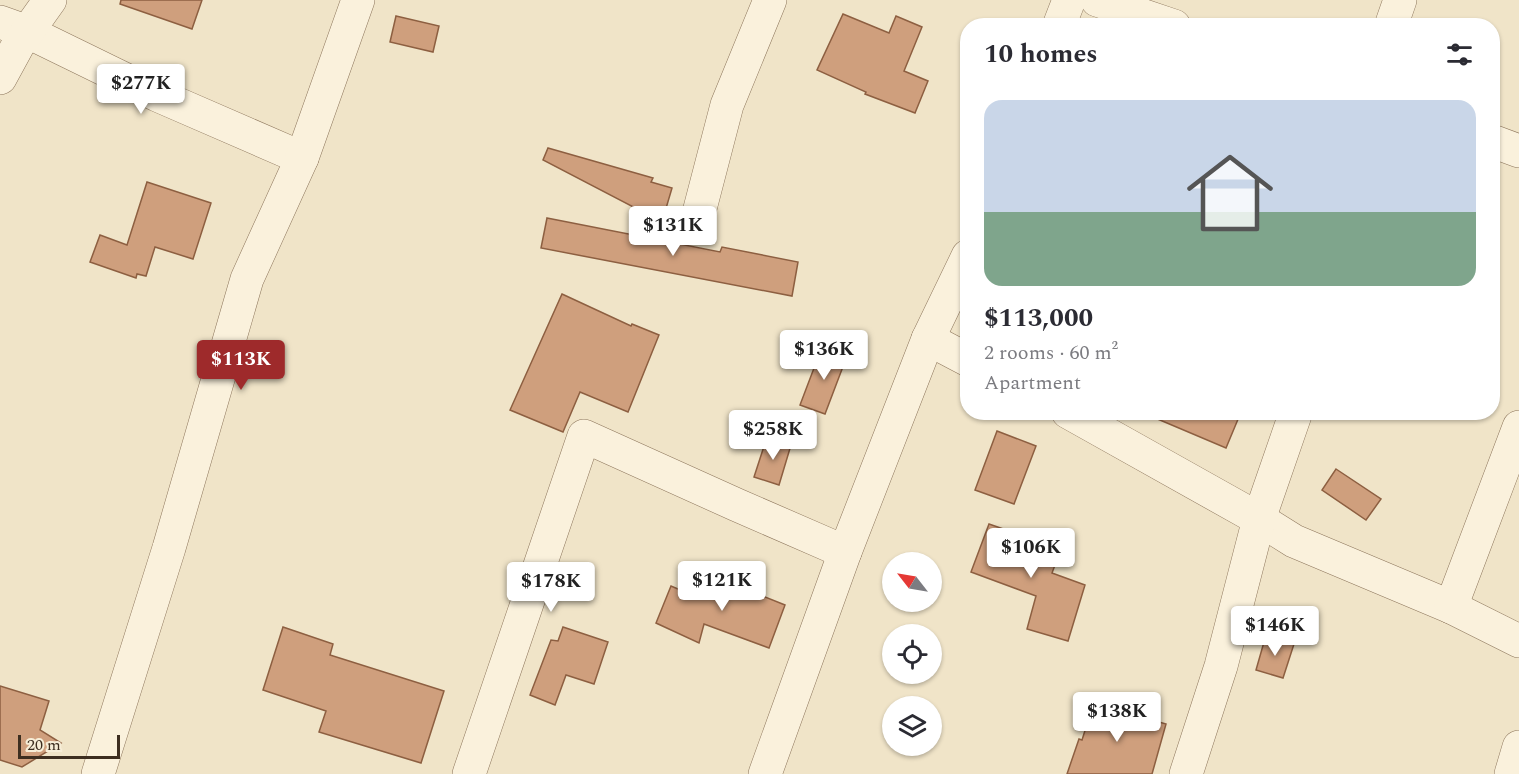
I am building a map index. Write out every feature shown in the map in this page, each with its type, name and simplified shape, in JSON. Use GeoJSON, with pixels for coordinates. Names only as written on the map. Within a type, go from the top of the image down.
{"type":"FeatureCollection","features":[{"type":"Feature","properties":{"kind":"street"},"geometry":{"type":"LineString","coordinates":[[0,78],[14,27],[50,0]]}},
{"type":"Feature","properties":{"kind":"street"},"geometry":{"type":"LineString","coordinates":[[98,774],[169,548],[247,279],[302,158],[358,0]]}},
{"type":"Feature","properties":{"kind":"street"},"geometry":{"type":"LineString","coordinates":[[696,224],[727,105],[770,0]]}},
{"type":"Feature","properties":{"kind":"street"},"geometry":{"type":"LineString","coordinates":[[1062,18],[1069,0]]}},
{"type":"Feature","properties":{"kind":"street"},"geometry":{"type":"LineString","coordinates":[[1097,0],[1150,18]]}},
{"type":"Feature","properties":{"kind":"street"},"geometry":{"type":"LineString","coordinates":[[1394,18],[1400,0]]}},
{"type":"Feature","properties":{"kind":"street"},"geometry":{"type":"LineString","coordinates":[[14,27],[157,95],[302,158]]}},
{"type":"Feature","properties":{"kind":"street"},"geometry":{"type":"LineString","coordinates":[[1500,144],[1519,151]]}},
{"type":"Feature","properties":{"kind":"street"},"geometry":{"type":"LineString","coordinates":[[765,774],[845,552],[928,339],[960,273]]}},
{"type":"Feature","properties":{"kind":"street"},"geometry":{"type":"LineString","coordinates":[[928,339],[960,356]]}},
{"type":"Feature","properties":{"kind":"street"},"geometry":{"type":"LineString","coordinates":[[1084,420],[1294,541],[1451,608],[1519,641]]}},
{"type":"Feature","properties":{"kind":"street"},"geometry":{"type":"LineString","coordinates":[[1186,774],[1221,666],[1259,519],[1293,420]]}},
{"type":"Feature","properties":{"kind":"street"},"geometry":{"type":"LineString","coordinates":[[1451,608],[1519,427]]}},
{"type":"Feature","properties":{"kind":"street"},"geometry":{"type":"LineString","coordinates":[[469,774],[584,436],[845,552]]}},
{"type":"Feature","properties":{"kind":"street"},"geometry":{"type":"LineString","coordinates":[[1511,774],[1519,747]]}},
{"type":"Feature","properties":{"kind":"building"},"geometry":{"type":"Polygon","coordinates":[[[121,0],[202,0],[192,29],[120,4],[121,0]]]}},
{"type":"Feature","properties":{"kind":"building"},"geometry":{"type":"Polygon","coordinates":[[[843,14],[889,33],[896,16],[922,27],[904,71],[928,81],[915,113],[865,94],[866,92],[817,70],[843,14]]]}},
{"type":"Feature","properties":{"kind":"building"},"geometry":{"type":"Polygon","coordinates":[[[396,16],[439,26],[433,52],[390,42],[396,16]]]}},
{"type":"Feature","properties":{"kind":"building"},"geometry":{"type":"Polygon","coordinates":[[[548,148],[653,178],[651,182],[672,188],[662,222],[543,160],[548,148]]]}},
{"type":"Feature","properties":{"kind":"building"},"geometry":{"type":"Polygon","coordinates":[[[147,182],[211,203],[193,259],[155,247],[146,276],[137,274],[136,278],[90,262],[100,235],[127,245],[147,182]]]}},
{"type":"Feature","properties":{"kind":"building"},"geometry":{"type":"Polygon","coordinates":[[[547,218],[720,252],[722,247],[798,262],[792,296],[541,248],[547,218]]]}},
{"type":"Feature","properties":{"kind":"building"},"geometry":{"type":"Polygon","coordinates":[[[562,294],[631,326],[632,324],[659,335],[628,412],[580,392],[563,432],[510,410],[562,294]]]}},
{"type":"Feature","properties":{"kind":"building"},"geometry":{"type":"Polygon","coordinates":[[[822,347],[847,356],[825,414],[800,405],[822,347]]]}},
{"type":"Feature","properties":{"kind":"building"},"geometry":{"type":"Polygon","coordinates":[[[1160,420],[1238,420],[1226,448],[1160,420]]]}},
{"type":"Feature","properties":{"kind":"building"},"geometry":{"type":"Polygon","coordinates":[[[997,431],[1036,446],[1014,504],[975,490],[997,431]]]}},
{"type":"Feature","properties":{"kind":"building"},"geometry":{"type":"Polygon","coordinates":[[[767,437],[791,445],[779,485],[754,477],[767,437]]]}},
{"type":"Feature","properties":{"kind":"building"},"geometry":{"type":"Polygon","coordinates":[[[1336,469],[1381,499],[1366,520],[1322,490],[1336,469]]]}},
{"type":"Feature","properties":{"kind":"building"},"geometry":{"type":"Polygon","coordinates":[[[989,524],[1061,549],[1052,573],[1085,585],[1068,641],[1027,629],[1036,596],[971,572],[989,524]]]}},
{"type":"Feature","properties":{"kind":"building"},"geometry":{"type":"Polygon","coordinates":[[[705,573],[785,605],[769,648],[704,624],[699,643],[656,623],[671,586],[699,598],[705,573]]]}},
{"type":"Feature","properties":{"kind":"building"},"geometry":{"type":"Polygon","coordinates":[[[283,627],[333,644],[330,655],[444,691],[421,763],[319,732],[326,711],[263,690],[283,627]]]}},
{"type":"Feature","properties":{"kind":"building"},"geometry":{"type":"Polygon","coordinates":[[[563,627],[608,642],[594,684],[566,675],[555,705],[530,695],[551,640],[558,641],[563,627]]]}},
{"type":"Feature","properties":{"kind":"building"},"geometry":{"type":"Polygon","coordinates":[[[1266,635],[1294,644],[1283,678],[1256,670],[1266,635]]]}},
{"type":"Feature","properties":{"kind":"building"},"geometry":{"type":"Polygon","coordinates":[[[0,686],[49,701],[40,730],[61,743],[22,767],[0,760],[0,686]]]}},
{"type":"Feature","properties":{"kind":"building"},"geometry":{"type":"Polygon","coordinates":[[[1095,699],[1129,711],[1128,713],[1166,724],[1152,774],[1067,774],[1079,739],[1082,740],[1095,699]]]}}]}
